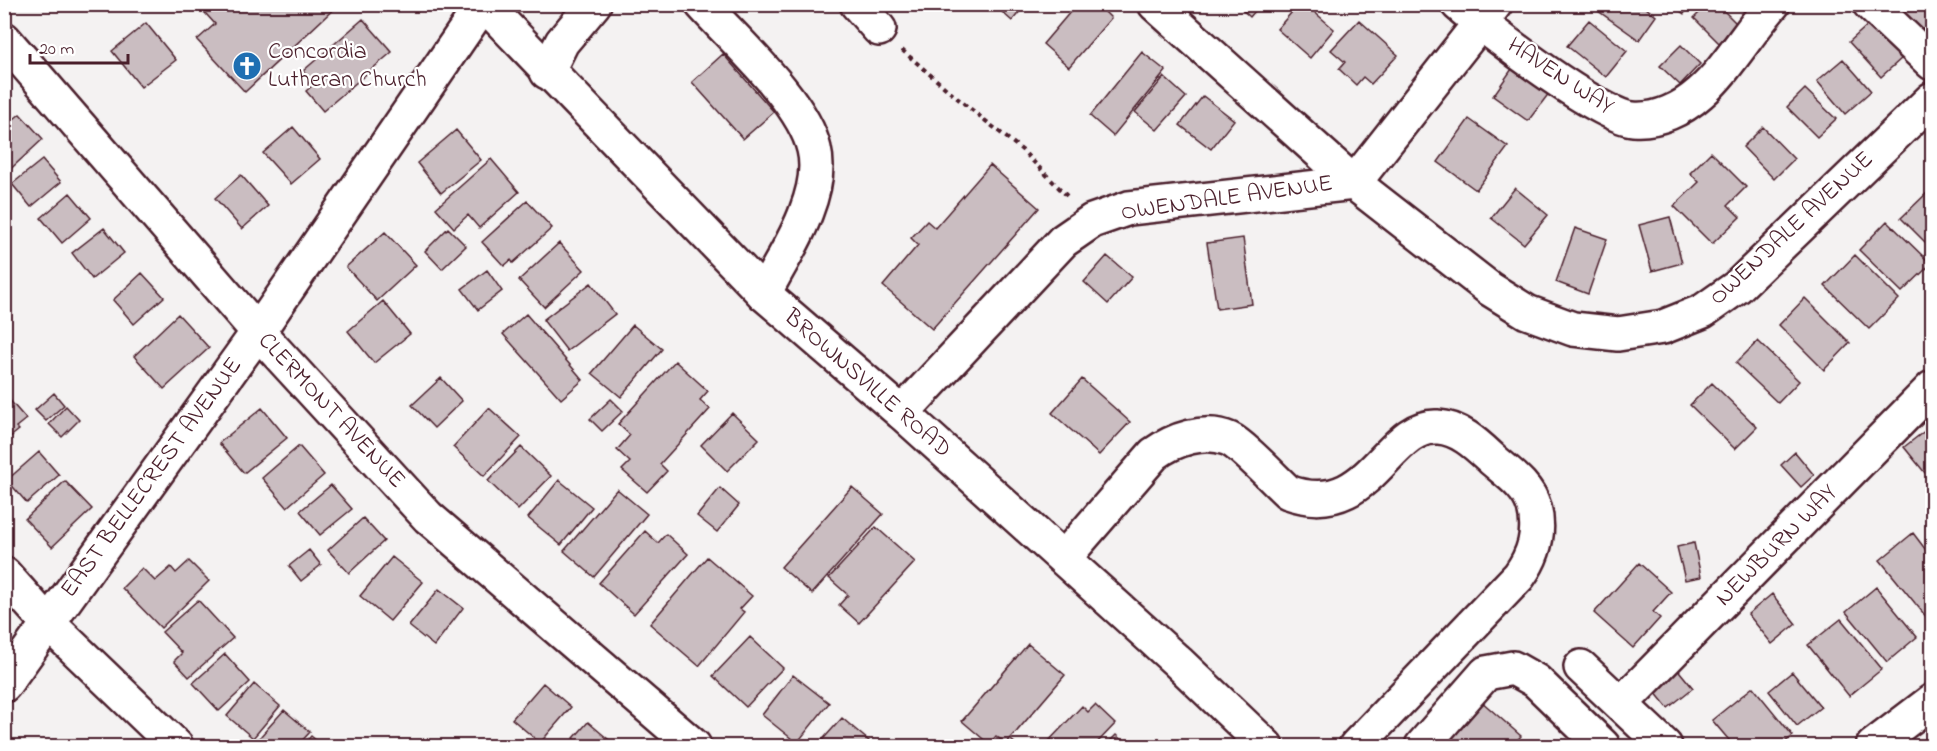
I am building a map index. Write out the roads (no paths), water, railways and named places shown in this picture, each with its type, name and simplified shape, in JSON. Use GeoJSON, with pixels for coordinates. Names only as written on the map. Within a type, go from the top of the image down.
{"type":"FeatureCollection","features":[{"type":"Feature","properties":{"kind":"street","name":"BROWNSVILLE ROAD"},"geometry":{"type":"LineString","coordinates":[[484,4],[547,72],[764,294],[903,413],[1064,558],[1266,747]]}},
{"type":"Feature","properties":{"kind":"street","name":"EAST BELLECREST AVENUE"},"geometry":{"type":"LineString","coordinates":[[4,685],[47,622],[258,332],[484,4]]}},
{"type":"Feature","properties":{"kind":"street"},"geometry":{"type":"LineString","coordinates":[[547,72],[562,42],[594,4]]}},
{"type":"Feature","properties":{"kind":"street"},"geometry":{"type":"LineString","coordinates":[[702,4],[790,102],[806,128],[815,150],[815,178],[806,213],[764,294]]}},
{"type":"Feature","properties":{"kind":"street"},"geometry":{"type":"LineString","coordinates":[[857,4],[879,29]]}},
{"type":"Feature","properties":{"kind":"street"},"geometry":{"type":"LineString","coordinates":[[1155,4],[1354,183],[1478,11]]}},
{"type":"Feature","properties":{"kind":"street","name":"HAVEN WAY"},"geometry":{"type":"LineString","coordinates":[[1478,11],[1605,111],[1632,119],[1656,118],[1680,108],[1702,93],[1773,4]]}},
{"type":"Feature","properties":{"kind":"street"},"geometry":{"type":"LineString","coordinates":[[1870,4],[1932,63]]}},
{"type":"Feature","properties":{"kind":"street","name":"CLERMONT AVENUE"},"geometry":{"type":"LineString","coordinates":[[4,39],[258,332],[428,517],[694,747]]}},
{"type":"Feature","properties":{"kind":"street","name":"OWENDALE AVENUE"},"geometry":{"type":"LineString","coordinates":[[903,413],[1063,241],[1092,221],[1129,208],[1354,183],[1490,289],[1527,312],[1573,329],[1618,334],[1673,323],[1703,311],[1737,287],[1932,99]]}},
{"type":"Feature","properties":{"kind":"street","name":"NEWBURN WAY"},"geometry":{"type":"LineString","coordinates":[[1621,704],[1932,388]]}},
{"type":"Feature","properties":{"kind":"street"},"geometry":{"type":"LineString","coordinates":[[1064,558],[1154,454],[1166,445],[1184,439],[1199,436],[1229,439],[1288,492],[1299,496],[1328,496],[1359,484],[1371,475],[1397,446],[1428,427],[1451,429],[1465,436],[1528,492],[1536,515],[1535,546],[1519,576],[1356,747]]}},
{"type":"Feature","properties":{"kind":"street"},"geometry":{"type":"LineString","coordinates":[[4,574],[47,622],[176,747]]}},
{"type":"Feature","properties":{"kind":"street"},"geometry":{"type":"LineString","coordinates":[[1581,667],[1665,747]]}},
{"type":"Feature","properties":{"kind":"street"},"geometry":{"type":"LineString","coordinates":[[1422,747],[1486,673],[1513,668],[1536,681],[1599,745]]}},
{"type":"Feature","properties":{"kind":"street"},"geometry":{"type":"LineString","coordinates":[[1874,747],[1928,712]]}},
{"type":"Feature","properties":{"kind":"place","name":"Concordia Lutheran Church"},"geometry":{"type":"Point","coordinates":[247,66]}}]}
